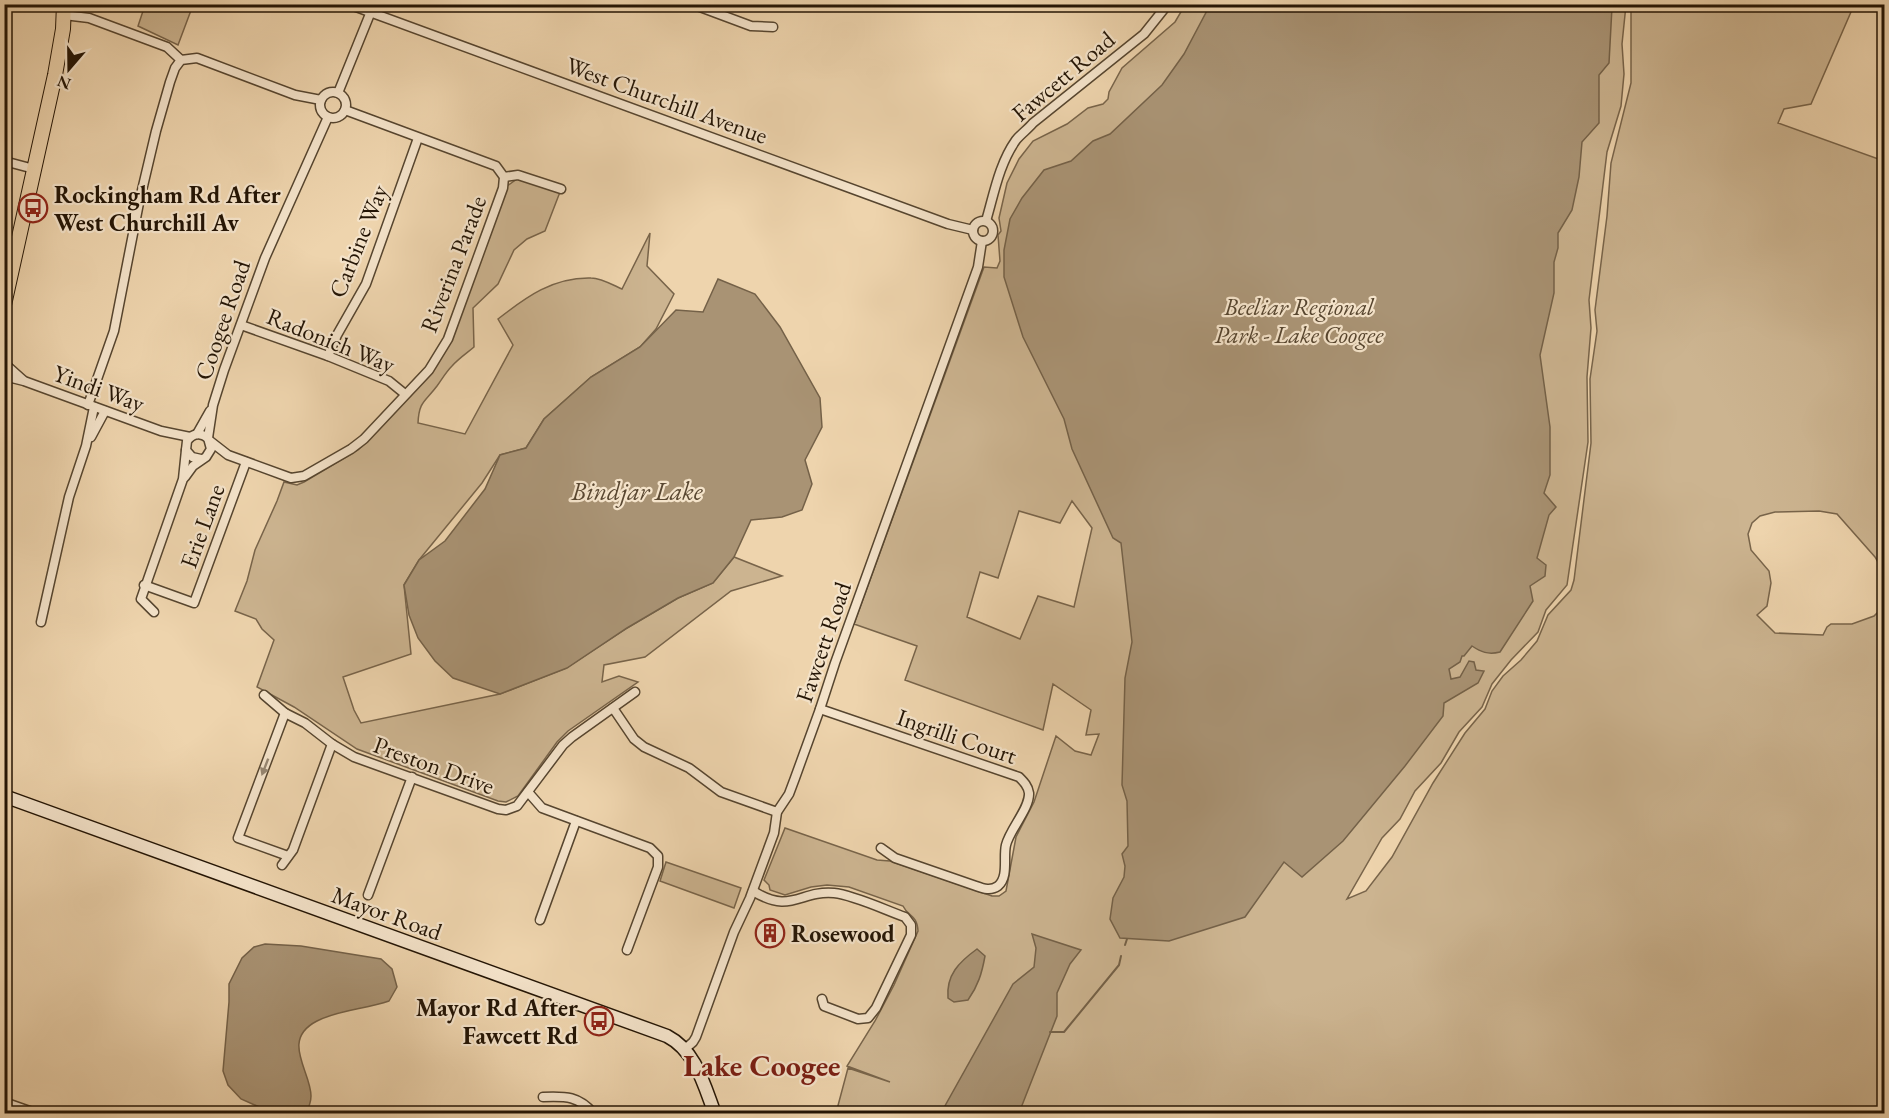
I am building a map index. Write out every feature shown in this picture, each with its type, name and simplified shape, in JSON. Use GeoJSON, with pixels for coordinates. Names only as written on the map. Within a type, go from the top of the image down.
{"type":"FeatureCollection","features":[{"type":"Feature","properties":{"kind":"main road"},"geometry":{"type":"LineString","coordinates":[[4,305],[10,252],[34,169],[55,75],[64,10]]}},
{"type":"Feature","properties":{"kind":"main road","name":"Mayor Road"},"geometry":{"type":"LineString","coordinates":[[4,796],[647,1028],[674,1040],[685,1048]]}},
{"type":"Feature","properties":{"kind":"main road"},"geometry":{"type":"LineString","coordinates":[[685,1048],[696,1066],[715,1113]]}},
{"type":"Feature","properties":{"kind":"street","name":"West Churchill Avenue"},"geometry":{"type":"LineString","coordinates":[[348,4],[373,9],[948,224],[973,230]]}},
{"type":"Feature","properties":{"kind":"street"},"geometry":{"type":"LineString","coordinates":[[692,4],[751,26],[773,27]]}},
{"type":"Feature","properties":{"kind":"street","name":"Fawcett Road"},"geometry":{"type":"LineString","coordinates":[[986,221],[1001,169],[1017,138],[1144,34],[1168,4]]}},
{"type":"Feature","properties":{"kind":"street"},"geometry":{"type":"LineString","coordinates":[[338,93],[373,9]]}},
{"type":"Feature","properties":{"kind":"street"},"geometry":{"type":"LineString","coordinates":[[64,10],[167,47],[181,60]]}},
{"type":"Feature","properties":{"kind":"street"},"geometry":{"type":"LineString","coordinates":[[86,446],[91,406],[114,331],[139,203],[156,131],[175,68],[181,60],[197,58],[296,95],[321,100]]}},
{"type":"Feature","properties":{"kind":"street"},"geometry":{"type":"LineString","coordinates":[[328,93],[338,93],[346,101],[345,110],[338,117],[328,117],[320,110],[321,100],[328,93]]}},
{"type":"Feature","properties":{"kind":"street","name":"Riverina Parade"},"geometry":{"type":"LineString","coordinates":[[304,476],[358,444],[429,370],[448,339],[503,188],[504,177],[496,166],[345,110]]}},
{"type":"Feature","properties":{"kind":"street","name":"Coogee Road"},"geometry":{"type":"LineString","coordinates":[[209,440],[213,405],[265,258],[328,117]]}},
{"type":"Feature","properties":{"kind":"street","name":"Carbine Way"},"geometry":{"type":"LineString","coordinates":[[328,356],[337,335],[366,284],[418,138]]}},
{"type":"Feature","properties":{"kind":"street"},"geometry":{"type":"LineString","coordinates":[[4,161],[34,169]]}},
{"type":"Feature","properties":{"kind":"street"},"geometry":{"type":"LineString","coordinates":[[504,177],[518,175],[561,189]]}},
{"type":"Feature","properties":{"kind":"street"},"geometry":{"type":"LineString","coordinates":[[986,221],[992,226],[993,232],[989,238],[982,241],[975,237],[973,230],[976,223],[986,221]]}},
{"type":"Feature","properties":{"kind":"street","name":"Fawcett Road"},"geometry":{"type":"LineString","coordinates":[[685,1048],[696,1037],[734,932],[753,891],[774,833],[777,812],[789,794],[978,267],[982,241]]}},
{"type":"Feature","properties":{"kind":"street","name":"Radonich Way"},"geometry":{"type":"LineString","coordinates":[[241,325],[389,381],[405,394]]}},
{"type":"Feature","properties":{"kind":"street","name":"Yindi Way"},"geometry":{"type":"LineString","coordinates":[[4,363],[24,381]]}},
{"type":"Feature","properties":{"kind":"street","name":"Yindi Way"},"geometry":{"type":"LineString","coordinates":[[4,376],[24,381],[161,431],[201,434],[228,455],[291,478],[304,476]]}},
{"type":"Feature","properties":{"kind":"street","name":"Coogee Road"},"geometry":{"type":"LineString","coordinates":[[194,435],[213,405]]}},
{"type":"Feature","properties":{"kind":"street"},"geometry":{"type":"LineString","coordinates":[[41,622],[69,497],[86,446],[105,411]]}},
{"type":"Feature","properties":{"kind":"street","name":"Yindi Way"},"geometry":{"type":"LineString","coordinates":[[161,431],[186,448],[192,457],[228,455]]}},
{"type":"Feature","properties":{"kind":"street"},"geometry":{"type":"LineString","coordinates":[[154,612],[141,599],[144,585],[183,479],[186,448],[194,435]]}},
{"type":"Feature","properties":{"kind":"street"},"geometry":{"type":"LineString","coordinates":[[183,479],[211,449],[209,440]]}},
{"type":"Feature","properties":{"kind":"street","name":"Erie Lane"},"geometry":{"type":"LineString","coordinates":[[144,585],[195,603],[246,462]]}},
{"type":"Feature","properties":{"kind":"street","name":"Preston Drive"},"geometry":{"type":"LineString","coordinates":[[264,695],[285,713],[305,723],[332,744],[354,757],[506,810],[517,806],[563,745],[635,692]]}},
{"type":"Feature","properties":{"kind":"street"},"geometry":{"type":"LineString","coordinates":[[613,708],[634,739],[644,747],[689,768],[721,792],[777,812]]}},
{"type":"Feature","properties":{"kind":"street","name":"Ingrilli Court"},"geometry":{"type":"LineString","coordinates":[[820,709],[1019,777],[1026,784],[1029,793],[1028,801],[1010,834],[1006,846],[1004,880],[997,887],[988,890],[976,886],[895,858],[881,848]]}},
{"type":"Feature","properties":{"kind":"street"},"geometry":{"type":"LineString","coordinates":[[285,713],[238,838],[288,856]]}},
{"type":"Feature","properties":{"kind":"street"},"geometry":{"type":"LineString","coordinates":[[282,865],[293,850],[332,744]]}},
{"type":"Feature","properties":{"kind":"street"},"geometry":{"type":"LineString","coordinates":[[368,896],[412,777]]}},
{"type":"Feature","properties":{"kind":"street"},"geometry":{"type":"LineString","coordinates":[[528,792],[542,808],[650,848],[658,856],[658,867],[627,950]]}},
{"type":"Feature","properties":{"kind":"street"},"geometry":{"type":"LineString","coordinates":[[540,920],[576,821]]}},
{"type":"Feature","properties":{"kind":"street"},"geometry":{"type":"LineString","coordinates":[[753,891],[763,898],[782,903],[822,894],[842,895],[905,917],[911,925],[911,935],[888,986],[868,1018],[858,1018],[824,1006],[822,999]]}},
{"type":"Feature","properties":{"kind":"street"},"geometry":{"type":"LineString","coordinates":[[543,1097],[564,1096],[581,1101],[594,1113]]}},
{"type":"Feature","properties":{"kind":"street"},"geometry":{"type":"LineString","coordinates":[[4,1102],[38,1113]]}},
{"type":"Feature","properties":{"kind":"green space"},"geometry":{"type":"Polygon","coordinates":[[[145,5],[193,5],[178,45],[138,26],[145,5]]]}},
{"type":"Feature","properties":{"kind":"green space"},"geometry":{"type":"Polygon","coordinates":[[[1185,5],[1626,5],[1622,44],[1624,74],[1621,106],[1607,152],[1589,300],[1591,328],[1587,377],[1588,442],[1567,585],[1546,610],[1538,632],[1492,684],[1482,707],[1459,732],[1441,763],[1415,791],[1400,819],[1382,838],[1347,899],[1366,891],[1392,857],[1433,783],[1465,733],[1485,709],[1492,691],[1503,676],[1537,641],[1548,615],[1571,590],[1591,443],[1590,379],[1597,331],[1595,310],[1611,163],[1631,83],[1631,5],[1854,5],[1811,104],[1784,109],[1778,123],[1884,161],[1884,573],[1875,557],[1837,514],[1819,511],[1775,512],[1760,516],[1752,523],[1748,534],[1751,550],[1769,571],[1771,583],[1767,606],[1757,615],[1775,633],[1823,635],[1831,624],[1852,624],[1874,616],[1884,606],[1884,1113],[836,1113],[848,1068],[890,1082],[847,1066],[894,985],[918,931],[917,925],[903,906],[849,887],[827,885],[811,887],[785,895],[770,890],[764,880],[785,828],[877,860],[890,861],[992,896],[999,896],[1006,891],[1016,837],[1034,802],[1056,736],[1075,751],[1091,755],[1099,734],[1086,735],[1091,710],[1053,684],[1043,730],[905,680],[917,646],[854,624],[984,267],[997,268],[1000,261],[999,218],[1007,183],[1019,159],[1033,141],[1067,124],[1088,108],[1103,104],[1108,99],[1109,92],[1122,68],[1175,22],[1185,5]],[[1072,501],[1060,523],[1019,511],[998,578],[980,572],[967,617],[1020,639],[1038,596],[1074,607],[1092,528],[1072,501]]]}},
{"type":"Feature","properties":{"kind":"green space"},"geometry":{"type":"Polygon","coordinates":[[[517,179],[560,192],[545,231],[527,239],[514,250],[498,284],[473,308],[474,347],[457,360],[423,402],[418,423],[465,434],[513,345],[498,319],[530,296],[564,281],[595,278],[622,289],[650,233],[647,266],[674,294],[656,329],[640,347],[591,377],[544,419],[526,448],[500,455],[482,483],[419,560],[404,585],[411,654],[343,677],[361,723],[500,694],[566,668],[678,598],[713,583],[734,557],[782,576],[731,591],[645,657],[604,665],[602,682],[619,676],[638,682],[568,731],[557,742],[518,796],[506,802],[357,749],[294,707],[257,687],[274,640],[262,629],[256,619],[235,611],[247,581],[255,550],[284,482],[297,485],[304,482],[358,450],[415,391],[437,364],[454,334],[507,186],[517,179]]]}},
{"type":"Feature","properties":{"kind":"green space"},"geometry":{"type":"Polygon","coordinates":[[[666,862],[741,888],[734,908],[660,881],[666,862]]]}},
{"type":"Feature","properties":{"kind":"water","name":"Beeliar Regional Park - Lake Coogee"},"geometry":{"type":"Polygon","coordinates":[[[1609,4],[1612,7],[1609,63],[1599,75],[1599,123],[1582,142],[1579,177],[1572,210],[1558,233],[1558,248],[1554,262],[1554,293],[1540,355],[1550,427],[1550,475],[1544,493],[1556,507],[1549,515],[1537,558],[1546,565],[1545,576],[1530,586],[1533,601],[1500,652],[1485,652],[1472,646],[1462,656],[1460,662],[1449,669],[1451,679],[1460,677],[1469,661],[1474,662],[1476,670],[1484,671],[1478,683],[1444,703],[1443,716],[1405,766],[1343,841],[1302,877],[1284,862],[1245,917],[1169,941],[1120,938],[1110,919],[1113,898],[1124,877],[1125,866],[1122,854],[1128,846],[1127,801],[1122,785],[1125,678],[1132,642],[1121,543],[1113,538],[1072,449],[1064,419],[1023,337],[1004,277],[1004,250],[1010,219],[1022,198],[1044,170],[1071,161],[1093,141],[1110,134],[1162,85],[1184,54],[1210,5],[1609,4]]]}},
{"type":"Feature","properties":{"kind":"water","name":"Bindjar Lake"},"geometry":{"type":"Polygon","coordinates":[[[718,279],[755,294],[780,327],[820,398],[822,427],[805,460],[812,484],[802,510],[782,517],[751,520],[734,557],[713,583],[678,598],[627,628],[567,668],[500,694],[453,678],[435,661],[418,638],[409,615],[404,585],[419,560],[445,541],[485,489],[500,455],[526,448],[544,419],[591,377],[640,347],[676,310],[703,312],[718,279]]]}},
{"type":"Feature","properties":{"kind":"water"},"geometry":{"type":"Polygon","coordinates":[[[1032,934],[1081,950],[1070,964],[1057,993],[1057,1016],[1019,1113],[941,1113],[1013,984],[1034,967],[1036,948],[1032,934]]]}},
{"type":"Feature","properties":{"kind":"water"},"geometry":{"type":"Polygon","coordinates":[[[265,944],[301,946],[381,959],[392,969],[397,987],[389,1001],[334,1014],[317,1021],[300,1037],[300,1056],[311,1096],[306,1113],[273,1113],[241,1099],[228,1085],[223,1071],[229,984],[242,958],[254,947],[265,944]]]}},
{"type":"Feature","properties":{"kind":"water"},"geometry":{"type":"Polygon","coordinates":[[[977,949],[985,956],[977,984],[968,1000],[954,1002],[948,998],[949,982],[959,964],[977,949]]]}},
{"type":"Feature","properties":{"kind":"waterway"},"geometry":{"type":"LineString","coordinates":[[1125,945],[1127,939]]}},
{"type":"Feature","properties":{"kind":"waterway"},"geometry":{"type":"LineString","coordinates":[[1050,1032],[1064,1032],[1119,965],[1121,956]]}},
{"type":"Feature","properties":{"kind":"place","name":"Rockingham Rd After West Churchill Av"},"geometry":{"type":"Point","coordinates":[33,208]}},
{"type":"Feature","properties":{"kind":"place","name":"Rosewood"},"geometry":{"type":"Point","coordinates":[770,933]}},
{"type":"Feature","properties":{"kind":"place","name":"Mayor Rd After Fawcett Rd"},"geometry":{"type":"Point","coordinates":[599,1021]}},
{"type":"Feature","properties":{"kind":"district","name":"Lake Coogee"},"geometry":{"type":"Point","coordinates":[762,1065]}}]}
